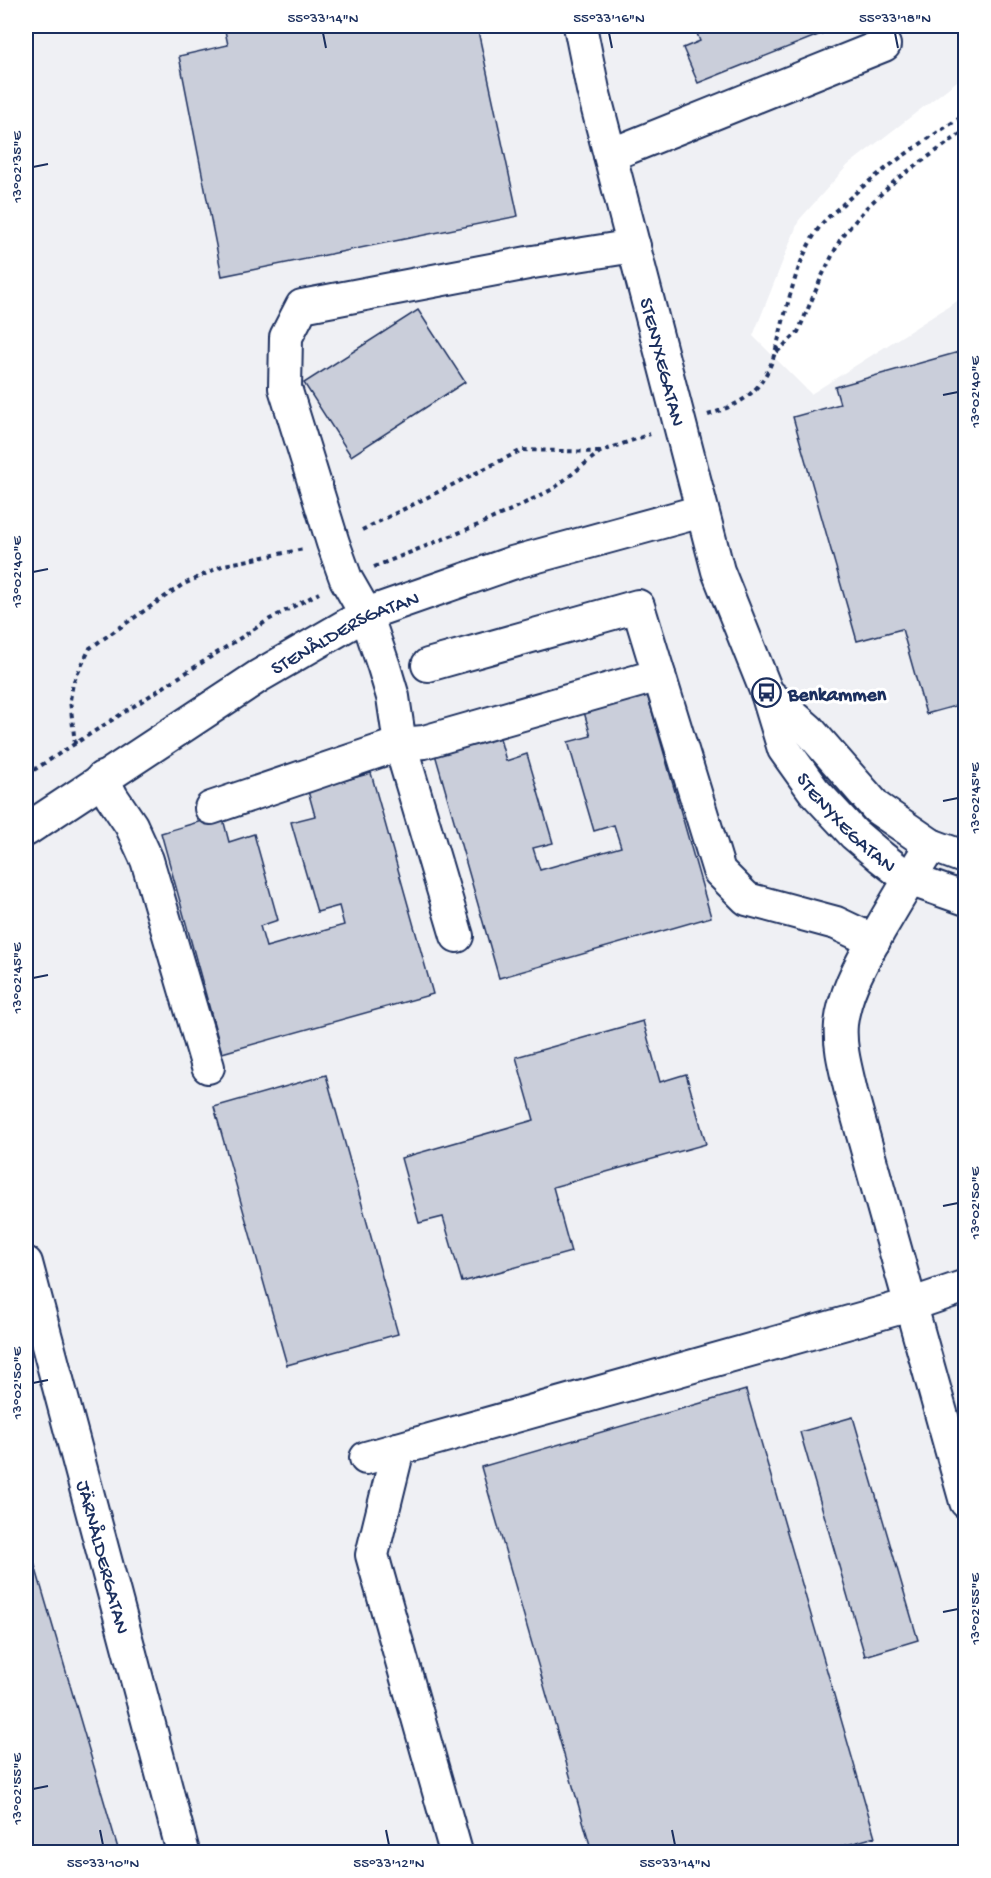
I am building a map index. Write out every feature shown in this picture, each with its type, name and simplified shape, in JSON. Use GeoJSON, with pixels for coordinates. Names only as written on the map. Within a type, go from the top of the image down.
{"type":"FeatureCollection","features":[{"type":"Feature","properties":{"kind":"street","name":"STENYXEGATAN"},"geometry":{"type":"LineString","coordinates":[[580,26],[593,90],[718,571],[767,693],[784,749],[814,791],[854,834],[909,879],[966,899]]}},
{"type":"Feature","properties":{"kind":"street"},"geometry":{"type":"LineString","coordinates":[[610,155],[884,45]]}},
{"type":"Feature","properties":{"kind":"street"},"geometry":{"type":"LineString","coordinates":[[457,936],[400,744],[393,698],[366,614],[346,579],[333,543],[285,388],[286,337],[302,306],[532,262],[634,246]]}},
{"type":"Feature","properties":{"kind":"street","name":"STENÅLDERSGATAN"},"geometry":{"type":"LineString","coordinates":[[26,830],[259,676],[366,614],[512,563],[702,511]]}},
{"type":"Feature","properties":{"kind":"street"},"geometry":{"type":"LineString","coordinates":[[428,665],[638,606],[719,871],[747,899],[836,923],[874,941]]}},
{"type":"Feature","properties":{"kind":"street"},"geometry":{"type":"LineString","coordinates":[[211,808],[400,744],[424,742],[659,675]]}},
{"type":"Feature","properties":{"kind":"street","name":"STENYXEGATAN"},"geometry":{"type":"LineString","coordinates":[[767,693],[809,730],[877,808],[931,845],[966,858]]}},
{"type":"Feature","properties":{"kind":"street"},"geometry":{"type":"LineString","coordinates":[[102,778],[131,825],[147,860],[208,1067]]}},
{"type":"Feature","properties":{"kind":"street"},"geometry":{"type":"LineString","coordinates":[[931,845],[909,879],[846,995],[841,1026],[843,1057],[966,1502]]}},
{"type":"Feature","properties":{"kind":"street","name":"JÄRNÅLDERGATAN"},"geometry":{"type":"LineString","coordinates":[[26,1263],[183,1852]]}},
{"type":"Feature","properties":{"kind":"street"},"geometry":{"type":"LineString","coordinates":[[366,1458],[910,1305],[966,1286]]}},
{"type":"Feature","properties":{"kind":"street"},"geometry":{"type":"LineString","coordinates":[[398,1449],[372,1555],[456,1852]]}},
{"type":"Feature","properties":{"kind":"path"},"geometry":{"type":"LineString","coordinates":[[679,423],[728,409],[749,396],[766,377],[777,352],[791,291],[805,254],[821,224],[855,193],[910,150],[966,114]]}},
{"type":"Feature","properties":{"kind":"path"},"geometry":{"type":"LineString","coordinates":[[777,352],[798,332],[841,238],[866,208],[897,179],[966,130]]}},
{"type":"Feature","properties":{"kind":"path"},"geometry":{"type":"LineString","coordinates":[[75,744],[70,700],[73,683],[90,648],[182,585],[224,565],[333,543],[390,517],[522,450],[600,452]]}},
{"type":"Feature","properties":{"kind":"shaded area"},"geometry":{"type":"Polygon","coordinates":[[[26,26],[965,26],[965,75],[848,165],[799,220],[753,336],[811,394],[965,296],[965,1852],[26,1852],[26,26]]]}},
{"type":"Feature","properties":{"kind":"building"},"geometry":{"type":"Polygon","coordinates":[[[224,26],[477,26],[518,216],[222,276],[179,56],[228,45],[224,26]]]}},
{"type":"Feature","properties":{"kind":"building"},"geometry":{"type":"Polygon","coordinates":[[[694,26],[841,26],[698,83],[683,48],[700,41],[694,26]]]}},
{"type":"Feature","properties":{"kind":"building"},"geometry":{"type":"Polygon","coordinates":[[[418,310],[465,382],[351,456],[304,383],[418,310]]]}},
{"type":"Feature","properties":{"kind":"building"},"geometry":{"type":"Polygon","coordinates":[[[966,350],[966,703],[926,714],[902,629],[857,641],[793,417],[840,404],[835,387],[966,350]]]}},
{"type":"Feature","properties":{"kind":"building"},"geometry":{"type":"Polygon","coordinates":[[[647,694],[711,917],[499,978],[435,754],[499,735],[506,761],[527,754],[553,843],[533,848],[540,870],[621,847],[614,825],[594,831],[568,742],[591,736],[584,712],[647,694]]]}},
{"type":"Feature","properties":{"kind":"building"},"geometry":{"type":"Polygon","coordinates":[[[371,773],[433,994],[222,1053],[161,833],[222,815],[229,842],[254,834],[278,920],[260,926],[266,947],[344,925],[339,906],[317,912],[291,822],[315,816],[308,791],[371,773]]]}},
{"type":"Feature","properties":{"kind":"building"},"geometry":{"type":"Polygon","coordinates":[[[643,1021],[660,1082],[686,1074],[706,1144],[553,1187],[571,1252],[462,1282],[443,1217],[419,1223],[401,1158],[534,1120],[516,1057],[643,1021]]]}},
{"type":"Feature","properties":{"kind":"building"},"geometry":{"type":"Polygon","coordinates":[[[326,1075],[398,1334],[287,1365],[214,1107],[326,1075]]]}},
{"type":"Feature","properties":{"kind":"building"},"geometry":{"type":"Polygon","coordinates":[[[746,1390],[875,1837],[822,1852],[592,1852],[481,1467],[746,1390]]]}},
{"type":"Feature","properties":{"kind":"building"},"geometry":{"type":"Polygon","coordinates":[[[853,1417],[918,1640],[865,1656],[800,1432],[853,1417]]]}},
{"type":"Feature","properties":{"kind":"building"},"geometry":{"type":"Polygon","coordinates":[[[26,1535],[119,1852],[26,1852],[26,1535]]]}},
{"type":"Feature","properties":{"kind":"place","name":"Benkammen"},"geometry":{"type":"Point","coordinates":[767,693]}}]}
